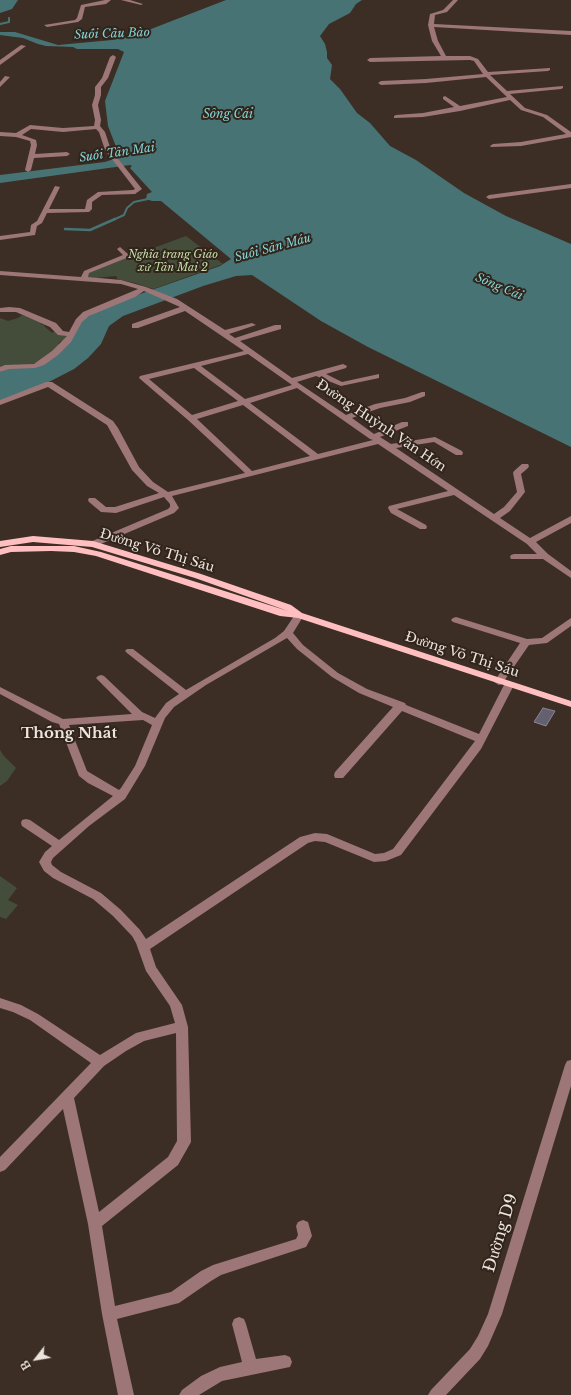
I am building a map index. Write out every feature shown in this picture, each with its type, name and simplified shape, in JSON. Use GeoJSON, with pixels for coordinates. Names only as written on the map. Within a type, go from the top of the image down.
{"type":"FeatureCollection","features":[{"type":"Feature","properties":{"kind":"main road","name":"Đường Võ Thị Sáu"},"geometry":{"type":"LineString","coordinates":[[0,544],[33,539],[93,544],[198,576],[288,607],[300,615],[504,684],[571,704]]}},
{"type":"Feature","properties":{"kind":"main road","name":"Đường Võ Thị Sáu"},"geometry":{"type":"LineString","coordinates":[[0,552],[11,549],[39,548],[87,551],[283,614],[300,615]]}},
{"type":"Feature","properties":{"kind":"street"},"geometry":{"type":"LineString","coordinates":[[47,25],[76,21],[79,19],[84,5],[104,4],[109,0]]}},
{"type":"Feature","properties":{"kind":"street"},"geometry":{"type":"LineString","coordinates":[[123,0],[142,4]]}},
{"type":"Feature","properties":{"kind":"street"},"geometry":{"type":"LineString","coordinates":[[444,58],[435,41],[432,25],[433,14],[445,10],[456,0]]}},
{"type":"Feature","properties":{"kind":"street"},"geometry":{"type":"LineString","coordinates":[[432,25],[571,33]]}},
{"type":"Feature","properties":{"kind":"street"},"geometry":{"type":"LineString","coordinates":[[0,63],[23,46]]}},
{"type":"Feature","properties":{"kind":"street"},"geometry":{"type":"LineString","coordinates":[[46,211],[87,211],[89,209],[89,201],[100,192],[138,191],[139,187],[108,150],[102,132],[98,127],[95,105],[98,95],[98,87],[105,78],[113,57]]}},
{"type":"Feature","properties":{"kind":"street"},"geometry":{"type":"LineString","coordinates":[[370,60],[444,58],[473,59],[478,62],[486,74],[510,98],[527,111],[545,116],[571,135]]}},
{"type":"Feature","properties":{"kind":"street"},"geometry":{"type":"LineString","coordinates":[[380,83],[426,81],[548,69]]}},
{"type":"Feature","properties":{"kind":"street"},"geometry":{"type":"LineString","coordinates":[[0,85],[7,76]]}},
{"type":"Feature","properties":{"kind":"street"},"geometry":{"type":"LineString","coordinates":[[505,93],[561,87]]}},
{"type":"Feature","properties":{"kind":"street"},"geometry":{"type":"LineString","coordinates":[[445,98],[460,109]]}},
{"type":"Feature","properties":{"kind":"street"},"geometry":{"type":"LineString","coordinates":[[396,117],[416,116],[460,109],[510,98]]}},
{"type":"Feature","properties":{"kind":"street"},"geometry":{"type":"LineString","coordinates":[[17,135],[30,126],[63,130],[98,127]]}},
{"type":"Feature","properties":{"kind":"street"},"geometry":{"type":"LineString","coordinates":[[0,134],[17,135],[28,138],[34,142],[28,170]]}},
{"type":"Feature","properties":{"kind":"street"},"geometry":{"type":"LineString","coordinates":[[493,146],[521,144],[571,135]]}},
{"type":"Feature","properties":{"kind":"street"},"geometry":{"type":"LineString","coordinates":[[31,156],[67,154]]}},
{"type":"Feature","properties":{"kind":"street"},"geometry":{"type":"LineString","coordinates":[[489,197],[571,186]]}},
{"type":"Feature","properties":{"kind":"street"},"geometry":{"type":"LineString","coordinates":[[0,238],[33,234],[34,225],[40,222],[57,187]]}},
{"type":"Feature","properties":{"kind":"street"},"geometry":{"type":"LineString","coordinates":[[84,279],[86,272],[127,256],[120,249]]}},
{"type":"Feature","properties":{"kind":"street"},"geometry":{"type":"LineString","coordinates":[[0,273],[121,282],[144,288]]}},
{"type":"Feature","properties":{"kind":"street"},"geometry":{"type":"LineString","coordinates":[[0,370],[8,367],[35,366],[41,364],[55,354],[68,340],[79,321],[86,314],[99,307],[132,295],[144,288]]}},
{"type":"Feature","properties":{"kind":"street","name":"Đường Huỳnh Văn Hớn"},"geometry":{"type":"LineString","coordinates":[[144,288],[174,301],[223,333],[248,352],[530,542],[544,556],[571,575]]}},
{"type":"Feature","properties":{"kind":"street"},"geometry":{"type":"LineString","coordinates":[[136,326],[185,308]]}},
{"type":"Feature","properties":{"kind":"street"},"geometry":{"type":"LineString","coordinates":[[0,310],[9,309],[20,312],[53,325],[61,333],[71,334]]}},
{"type":"Feature","properties":{"kind":"street"},"geometry":{"type":"LineString","coordinates":[[223,333],[252,326]]}},
{"type":"Feature","properties":{"kind":"street"},"geometry":{"type":"LineString","coordinates":[[233,341],[278,326]]}},
{"type":"Feature","properties":{"kind":"street"},"geometry":{"type":"LineString","coordinates":[[248,352],[143,378],[190,418],[251,474]]}},
{"type":"Feature","properties":{"kind":"street"},"geometry":{"type":"LineString","coordinates":[[195,365],[317,457]]}},
{"type":"Feature","properties":{"kind":"street"},"geometry":{"type":"LineString","coordinates":[[190,418],[244,402],[294,383],[312,374],[319,374],[343,366]]}},
{"type":"Feature","properties":{"kind":"street"},"geometry":{"type":"LineString","coordinates":[[319,374],[341,384],[376,376]]}},
{"type":"Feature","properties":{"kind":"street"},"geometry":{"type":"LineString","coordinates":[[0,403],[49,384],[110,422],[135,468],[142,476],[166,494],[174,504],[175,508],[93,544]]}},
{"type":"Feature","properties":{"kind":"street"},"geometry":{"type":"LineString","coordinates":[[345,418],[378,406],[407,400],[422,394]]}},
{"type":"Feature","properties":{"kind":"street"},"geometry":{"type":"LineString","coordinates":[[92,500],[104,510],[116,510],[166,494],[317,457],[376,439],[405,424]]}},
{"type":"Feature","properties":{"kind":"street"},"geometry":{"type":"LineString","coordinates":[[390,447],[434,439],[459,453]]}},
{"type":"Feature","properties":{"kind":"street"},"geometry":{"type":"LineString","coordinates":[[493,518],[507,509],[521,492],[517,473],[525,466]]}},
{"type":"Feature","properties":{"kind":"street"},"geometry":{"type":"LineString","coordinates":[[423,527],[394,511],[392,508],[454,492]]}},
{"type":"Feature","properties":{"kind":"street"},"geometry":{"type":"LineString","coordinates":[[530,542],[571,519]]}},
{"type":"Feature","properties":{"kind":"street"},"geometry":{"type":"LineString","coordinates":[[514,557],[544,556]]}},
{"type":"Feature","properties":{"kind":"street"},"geometry":{"type":"LineString","coordinates":[[95,1224],[173,1161],[184,1142],[182,1027],[176,1005],[150,968],[144,947],[136,933],[110,906],[97,896],[57,875],[48,868],[45,862],[60,846],[86,823],[121,796],[140,766],[158,723],[170,705],[185,694],[278,640],[288,633],[300,615]]}},
{"type":"Feature","properties":{"kind":"street"},"geometry":{"type":"LineString","coordinates":[[456,620],[526,642],[544,640],[552,636],[571,620]]}},
{"type":"Feature","properties":{"kind":"street"},"geometry":{"type":"LineString","coordinates":[[288,633],[300,647],[335,675],[363,691],[481,739]]}},
{"type":"Feature","properties":{"kind":"street"},"geometry":{"type":"LineString","coordinates":[[144,947],[304,840],[315,837],[327,838],[374,858],[386,857],[397,852],[477,747],[504,684],[526,642]]}},
{"type":"Feature","properties":{"kind":"street"},"geometry":{"type":"LineString","coordinates":[[130,651],[185,694]]}},
{"type":"Feature","properties":{"kind":"street"},"geometry":{"type":"LineString","coordinates":[[101,678],[142,717],[158,723]]}},
{"type":"Feature","properties":{"kind":"street"},"geometry":{"type":"LineString","coordinates":[[0,690],[56,720],[63,722],[142,717]]}},
{"type":"Feature","properties":{"kind":"street"},"geometry":{"type":"LineString","coordinates":[[339,776],[401,706]]}},
{"type":"Feature","properties":{"kind":"street"},"geometry":{"type":"LineString","coordinates":[[63,722],[83,773],[92,780],[121,796]]}},
{"type":"Feature","properties":{"kind":"street"},"geometry":{"type":"LineString","coordinates":[[26,823],[60,846]]}},
{"type":"Feature","properties":{"kind":"street"},"geometry":{"type":"LineString","coordinates":[[0,1003],[17,1008],[34,1017],[100,1062]]}},
{"type":"Feature","properties":{"kind":"street"},"geometry":{"type":"LineString","coordinates":[[0,1166],[100,1062],[140,1037],[182,1027]]}},
{"type":"Feature","properties":{"kind":"street","name":"Đường D9"},"geometry":{"type":"LineString","coordinates":[[436,1395],[475,1354],[483,1341],[495,1314],[571,1065]]}},
{"type":"Feature","properties":{"kind":"street"},"geometry":{"type":"LineString","coordinates":[[67,1095],[95,1224],[109,1314],[126,1395]]}},
{"type":"Feature","properties":{"kind":"street"},"geometry":{"type":"LineString","coordinates":[[109,1314],[174,1298],[206,1276],[218,1270],[292,1247],[301,1242],[305,1236],[303,1226]]}},
{"type":"Feature","properties":{"kind":"street"},"geometry":{"type":"LineString","coordinates":[[239,1324],[252,1367]]}},
{"type":"Feature","properties":{"kind":"street"},"geometry":{"type":"LineString","coordinates":[[187,1395],[206,1381],[220,1374],[285,1362]]}},
{"type":"Feature","properties":{"kind":"green space","name":"Nghĩa trang Giáo xứ Tân Mai 2"},"geometry":{"type":"Polygon","coordinates":[[[186,236],[223,264],[153,289],[117,279],[115,276],[95,278],[87,277],[88,272],[186,236]]]}},
{"type":"Feature","properties":{"kind":"green space"},"geometry":{"type":"Polygon","coordinates":[[[22,315],[43,323],[40,324],[45,325],[44,326],[52,333],[56,330],[69,335],[64,341],[61,341],[58,344],[60,345],[39,362],[30,365],[6,365],[0,368],[0,318],[8,321],[22,315]]]}},
{"type":"Feature","properties":{"kind":"green space"},"geometry":{"type":"Polygon","coordinates":[[[0,750],[16,768],[7,781],[0,786],[0,750]]]}},
{"type":"Feature","properties":{"kind":"green space"},"geometry":{"type":"Polygon","coordinates":[[[0,876],[17,888],[8,900],[18,905],[6,919],[0,917],[0,876]]]}},
{"type":"Feature","properties":{"kind":"water"},"geometry":{"type":"Polygon","coordinates":[[[0,0],[18,0],[12,9],[0,13],[0,0]]]}},
{"type":"Feature","properties":{"kind":"water","name":"Sông Cái"},"geometry":{"type":"Polygon","coordinates":[[[226,0],[362,0],[356,4],[350,13],[329,24],[320,36],[325,44],[327,58],[332,65],[330,79],[340,89],[357,113],[370,123],[390,146],[416,160],[464,193],[506,216],[571,244],[571,447],[368,347],[321,321],[252,275],[236,276],[203,286],[123,316],[109,326],[101,344],[88,358],[74,369],[41,386],[0,401],[0,372],[9,368],[43,364],[82,320],[106,306],[220,266],[231,259],[161,201],[146,199],[147,194],[152,192],[130,168],[132,166],[130,165],[0,183],[0,175],[105,162],[120,157],[108,126],[105,101],[124,52],[118,49],[77,49],[73,47],[46,46],[23,38],[0,35],[0,32],[15,32],[58,45],[112,40],[133,36],[226,0]]]}},
{"type":"Feature","properties":{"kind":"building"},"geometry":{"type":"Polygon","coordinates":[[[543,708],[555,711],[546,726],[534,722],[543,708]]]}},
{"type":"Feature","properties":{"kind":"waterway"},"geometry":{"type":"LineString","coordinates":[[0,24],[9,22],[9,18]]}},
{"type":"Feature","properties":{"kind":"waterway"},"geometry":{"type":"LineString","coordinates":[[113,220],[124,215],[127,208],[134,202],[148,199]]}},
{"type":"Feature","properties":{"kind":"waterway"},"geometry":{"type":"LineString","coordinates":[[65,229],[90,230],[115,219]]}},
{"type":"Feature","properties":{"kind":"district","name":"Thống Nhất"},"geometry":{"type":"Point","coordinates":[69,734]}},
{"type":"Feature","properties":{"kind":"water label","name":"Suối Cầu Bào"},"geometry":{"type":"Point","coordinates":[112,34]}},
{"type":"Feature","properties":{"kind":"water label","name":"Suối Tân Mai"},"geometry":{"type":"Point","coordinates":[117,153]}},
{"type":"Feature","properties":{"kind":"water label","name":"Suối Săn Máu"},"geometry":{"type":"Point","coordinates":[273,248]}}]}
